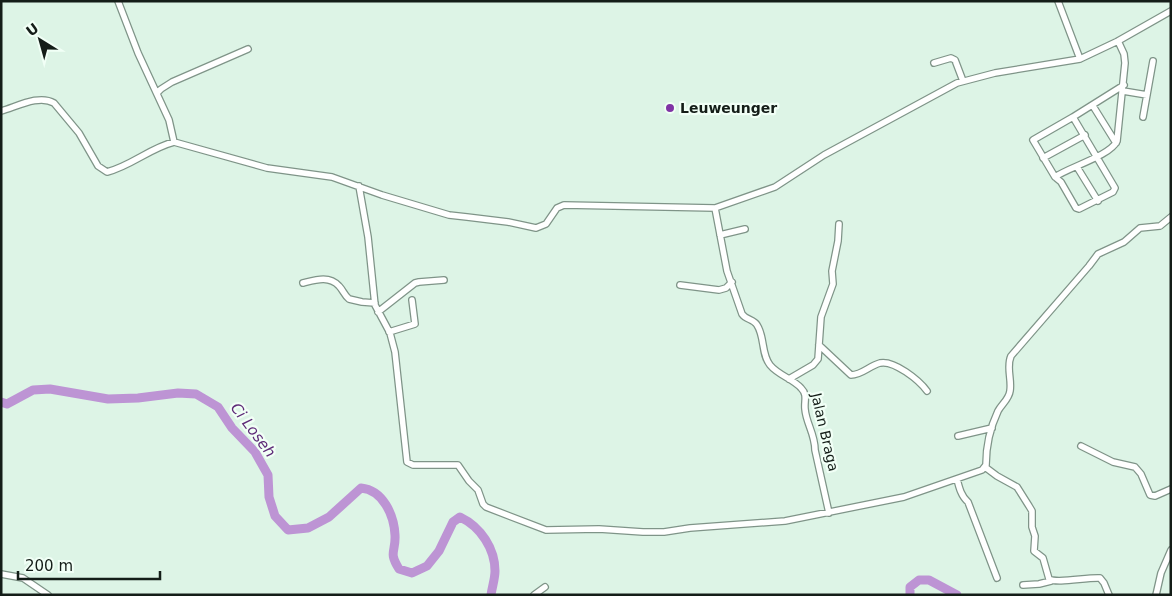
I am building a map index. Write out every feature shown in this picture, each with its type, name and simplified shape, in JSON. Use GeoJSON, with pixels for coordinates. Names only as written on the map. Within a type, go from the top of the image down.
{"type":"FeatureCollection","features":[{"type":"Feature","properties":{"kind":"street"},"geometry":{"type":"LineString","coordinates":[[118,1],[138,53],[169,120],[174,142]]}},
{"type":"Feature","properties":{"kind":"street"},"geometry":{"type":"LineString","coordinates":[[1058,1],[1080,59]]}},
{"type":"Feature","properties":{"kind":"street"},"geometry":{"type":"LineString","coordinates":[[1,112],[36,100],[49,100],[54,103],[79,133],[98,166],[107,172],[126,166],[163,145],[174,142],[267,168],[332,177],[382,195],[449,215],[508,222],[536,228],[546,224],[557,208],[564,205],[715,208],[776,187],[824,155],[963,81],[995,73],[1080,59],[1118,41],[1171,10]]}},
{"type":"Feature","properties":{"kind":"street"},"geometry":{"type":"LineString","coordinates":[[1055,177],[1112,148],[1116,143],[1123,88],[1124,54],[1118,41]]}},
{"type":"Feature","properties":{"kind":"street"},"geometry":{"type":"LineString","coordinates":[[157,93],[172,82],[248,49]]}},
{"type":"Feature","properties":{"kind":"street"},"geometry":{"type":"LineString","coordinates":[[934,63],[951,58],[955,60],[963,81]]}},
{"type":"Feature","properties":{"kind":"street"},"geometry":{"type":"LineString","coordinates":[[1143,117],[1153,61]]}},
{"type":"Feature","properties":{"kind":"street"},"geometry":{"type":"LineString","coordinates":[[1073,117],[1115,188],[1113,192],[1082,209],[1076,208],[1043,158],[1034,139],[1123,88],[1147,94]]}},
{"type":"Feature","properties":{"kind":"street"},"geometry":{"type":"LineString","coordinates":[[1093,106],[1116,143]]}},
{"type":"Feature","properties":{"kind":"street"},"geometry":{"type":"LineString","coordinates":[[1108,131],[1118,129]]}},
{"type":"Feature","properties":{"kind":"street"},"geometry":{"type":"LineString","coordinates":[[1043,158],[1085,135]]}},
{"type":"Feature","properties":{"kind":"street"},"geometry":{"type":"LineString","coordinates":[[1077,167],[1098,201]]}},
{"type":"Feature","properties":{"kind":"street"},"geometry":{"type":"LineString","coordinates":[[359,186],[368,237],[376,307],[389,332],[395,352],[407,462],[413,465],[458,464],[466,478],[478,490],[483,504],[490,509],[546,530],[599,529],[664,532],[690,528],[785,521],[904,497],[982,470],[985,467],[992,428],[998,411],[1006,401],[1010,390],[1009,362],[1011,356],[1089,266],[1096,255],[1124,242],[1140,228],[1144,226],[1160,226],[1171,217]]}},
{"type":"Feature","properties":{"kind":"street","name":"Jalan Braga"},"geometry":{"type":"LineString","coordinates":[[715,208],[727,271],[742,314],[746,319],[757,325],[767,361],[776,371],[800,386],[805,392],[805,413],[815,440],[830,513]]}},
{"type":"Feature","properties":{"kind":"street"},"geometry":{"type":"LineString","coordinates":[[789,379],[818,359],[821,317],[832,284],[832,271],[838,241],[839,224]]}},
{"type":"Feature","properties":{"kind":"street"},"geometry":{"type":"LineString","coordinates":[[720,235],[745,230]]}},
{"type":"Feature","properties":{"kind":"street"},"geometry":{"type":"LineString","coordinates":[[303,283],[331,280],[338,285],[349,299],[376,307],[415,283],[444,280]]}},
{"type":"Feature","properties":{"kind":"street"},"geometry":{"type":"LineString","coordinates":[[680,286],[722,290],[732,282]]}},
{"type":"Feature","properties":{"kind":"street"},"geometry":{"type":"LineString","coordinates":[[389,332],[415,324],[412,300]]}},
{"type":"Feature","properties":{"kind":"street"},"geometry":{"type":"LineString","coordinates":[[819,345],[851,375],[859,374],[884,363],[909,374],[918,380],[927,391]]}},
{"type":"Feature","properties":{"kind":"street"},"geometry":{"type":"LineString","coordinates":[[958,436],[992,428]]}},
{"type":"Feature","properties":{"kind":"street"},"geometry":{"type":"LineString","coordinates":[[1081,446],[1113,462],[1134,467],[1141,474],[1150,495],[1155,496],[1171,489]]}},
{"type":"Feature","properties":{"kind":"street"},"geometry":{"type":"LineString","coordinates":[[985,467],[1017,487],[1032,511],[1032,527],[1035,536],[1034,551],[1043,558],[1046,574],[1051,581]]}},
{"type":"Feature","properties":{"kind":"street"},"geometry":{"type":"LineString","coordinates":[[957,478],[960,490],[968,502],[996,578]]}},
{"type":"Feature","properties":{"kind":"street"},"geometry":{"type":"LineString","coordinates":[[1156,595],[1171,550]]}},
{"type":"Feature","properties":{"kind":"street"},"geometry":{"type":"LineString","coordinates":[[1,574],[23,578],[48,595]]}},
{"type":"Feature","properties":{"kind":"street"},"geometry":{"type":"LineString","coordinates":[[1023,585],[1100,578],[1108,595]]}},
{"type":"Feature","properties":{"kind":"street"},"geometry":{"type":"LineString","coordinates":[[534,595],[545,587]]}},
{"type":"Feature","properties":{"kind":"waterway","name":"Ci Loseh"},"geometry":{"type":"LineString","coordinates":[[1,402],[7,404],[33,390],[50,389],[108,399],[138,398],[178,393],[196,394],[218,407],[232,428],[255,452],[268,475],[269,497],[275,516],[288,530],[308,528],[329,517],[361,488],[369,490],[381,498],[390,512],[395,541],[393,555],[399,569],[412,573],[427,566],[439,551],[453,522],[460,517],[468,521],[480,533],[489,547],[495,571],[491,595]]}},
{"type":"Feature","properties":{"kind":"waterway","name":"Ci Loseh"},"geometry":{"type":"LineString","coordinates":[[910,595],[910,587],[919,580],[929,580],[957,595]]}},
{"type":"Feature","properties":{"kind":"place","name":"Leuweunger"},"geometry":{"type":"Point","coordinates":[670,108]}}]}
